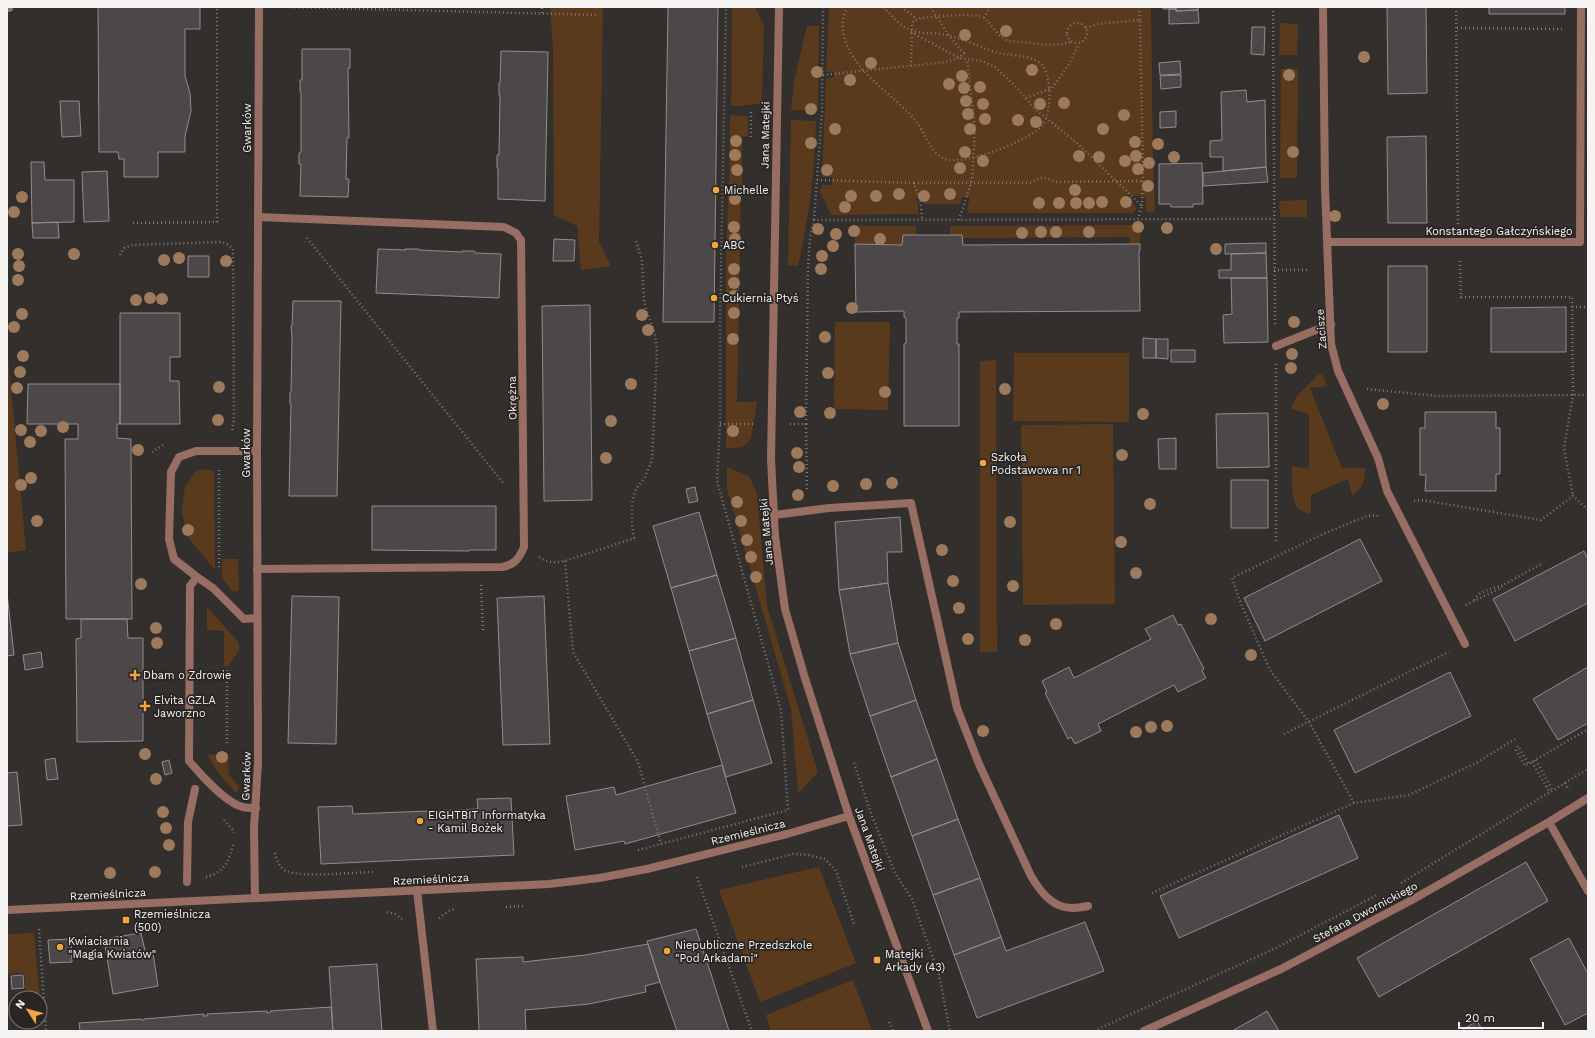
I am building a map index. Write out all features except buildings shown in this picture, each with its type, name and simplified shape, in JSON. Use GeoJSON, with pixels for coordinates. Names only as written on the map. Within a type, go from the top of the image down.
{"type":"FeatureCollection","features":[{"type":"Feature","properties":{"kind":"street","name":"Gwarków"},"geometry":{"type":"LineString","coordinates":[[255,898],[254,828],[258,763],[257,451],[259,7]]}},
{"type":"Feature","properties":{"kind":"street","name":"Jana Matejki"},"geometry":{"type":"LineString","coordinates":[[779,7],[775,139],[772,459],[775,536],[786,609],[804,675],[849,816],[928,1031]]}},
{"type":"Feature","properties":{"kind":"street","name":"Zacisze"},"geometry":{"type":"LineString","coordinates":[[1323,7],[1325,193],[1331,344],[1338,371],[1378,458],[1388,491],[1465,644]]}},
{"type":"Feature","properties":{"kind":"street","name":"Konstantego Gałczyńskiego"},"geometry":{"type":"LineString","coordinates":[[1328,242],[1580,242],[1580,7]]}},
{"type":"Feature","properties":{"kind":"street","name":"Okrężna"},"geometry":{"type":"LineString","coordinates":[[257,569],[502,567],[511,566],[519,557],[524,547],[521,240],[516,233],[504,227],[258,217]]}},
{"type":"Feature","properties":{"kind":"street"},"geometry":{"type":"LineString","coordinates":[[1276,346],[1331,324]]}},
{"type":"Feature","properties":{"kind":"street"},"geometry":{"type":"LineString","coordinates":[[257,451],[196,451],[179,457],[170,472],[170,540],[174,559],[213,588],[244,618],[257,618]]}},
{"type":"Feature","properties":{"kind":"street"},"geometry":{"type":"LineString","coordinates":[[774,515],[829,508],[911,503],[957,708],[979,764],[1031,876],[1039,888],[1048,899],[1060,906],[1072,908],[1088,906]]}},
{"type":"Feature","properties":{"kind":"street"},"geometry":{"type":"LineString","coordinates":[[197,577],[190,586],[189,761],[221,794],[242,807],[256,808]]}},
{"type":"Feature","properties":{"kind":"street"},"geometry":{"type":"LineString","coordinates":[[187,882],[188,822],[195,789]]}},
{"type":"Feature","properties":{"kind":"street","name":"Stefana Dwornickiego"},"geometry":{"type":"LineString","coordinates":[[1144,1031],[1281,969],[1410,901],[1549,822],[1588,798]]}},
{"type":"Feature","properties":{"kind":"street","name":"Rzemieślnicza"},"geometry":{"type":"LineString","coordinates":[[7,910],[549,884],[599,878],[647,869],[788,834],[849,816]]}},
{"type":"Feature","properties":{"kind":"street"},"geometry":{"type":"LineString","coordinates":[[1549,822],[1588,891]]}},
{"type":"Feature","properties":{"kind":"street"},"geometry":{"type":"LineString","coordinates":[[417,890],[433,1031]]}},
{"type":"Feature","properties":{"kind":"path"},"geometry":{"type":"LineString","coordinates":[[133,223],[217,222],[217,7]]}},
{"type":"Feature","properties":{"kind":"path"},"geometry":{"type":"LineString","coordinates":[[287,7],[599,15]]}},
{"type":"Feature","properties":{"kind":"path"},"geometry":{"type":"LineString","coordinates":[[542,7],[542,13]]}},
{"type":"Feature","properties":{"kind":"path"},"geometry":{"type":"LineString","coordinates":[[636,850],[788,810],[782,710],[717,481],[720,424],[720,322],[726,7]]}},
{"type":"Feature","properties":{"kind":"path"},"geometry":{"type":"LineString","coordinates":[[807,493],[806,424],[808,267],[817,180],[822,75],[823,7]]}},
{"type":"Feature","properties":{"kind":"path"},"geometry":{"type":"LineString","coordinates":[[848,7],[844,13],[842,22],[844,36],[856,61],[864,71],[916,120],[937,153],[943,159],[959,160],[973,157],[1017,143],[1041,126],[1047,113],[1049,89],[1048,77],[1042,66],[1037,61],[1026,57],[1000,53],[950,36],[911,31]]}},
{"type":"Feature","properties":{"kind":"path"},"geometry":{"type":"LineString","coordinates":[[883,7],[897,21],[911,31],[959,58],[982,61],[995,67],[1035,109],[1073,140],[1142,206]]}},
{"type":"Feature","properties":{"kind":"path"},"geometry":{"type":"LineString","coordinates":[[901,7],[917,18],[969,15],[984,18],[1006,40],[1053,44],[1071,42],[1079,44]]}},
{"type":"Feature","properties":{"kind":"path"},"geometry":{"type":"LineString","coordinates":[[984,18],[990,7]]}},
{"type":"Feature","properties":{"kind":"path"},"geometry":{"type":"LineString","coordinates":[[1138,219],[1142,206],[1139,7]]}},
{"type":"Feature","properties":{"kind":"path"},"geometry":{"type":"LineString","coordinates":[[1273,7],[1276,544]]}},
{"type":"Feature","properties":{"kind":"path"},"geometry":{"type":"LineString","coordinates":[[1456,7],[1458,226]]}},
{"type":"Feature","properties":{"kind":"path"},"geometry":{"type":"LineString","coordinates":[[822,75],[946,62],[959,58],[964,52],[950,36],[931,8]]}},
{"type":"Feature","properties":{"kind":"path"},"geometry":{"type":"LineString","coordinates":[[911,66],[911,31],[914,21],[917,18]]}},
{"type":"Feature","properties":{"kind":"path"},"geometry":{"type":"LineString","coordinates":[[1086,28],[1096,24],[1140,20]]}},
{"type":"Feature","properties":{"kind":"path"},"geometry":{"type":"LineString","coordinates":[[1026,98],[1049,89],[1054,85],[1068,66],[1079,44],[1086,39],[1088,31],[1083,24],[1075,23],[1069,27],[1067,35],[1071,42]]}},
{"type":"Feature","properties":{"kind":"path"},"geometry":{"type":"LineString","coordinates":[[1457,28],[1568,29]]}},
{"type":"Feature","properties":{"kind":"path"},"geometry":{"type":"LineString","coordinates":[[959,220],[972,180],[975,129],[967,59]]}},
{"type":"Feature","properties":{"kind":"path"},"geometry":{"type":"LineString","coordinates":[[751,111],[751,137]]}},
{"type":"Feature","properties":{"kind":"path"},"geometry":{"type":"LineString","coordinates":[[817,180],[970,183],[1031,182],[1043,177],[1055,182],[1142,181]]}},
{"type":"Feature","properties":{"kind":"path"},"geometry":{"type":"LineString","coordinates":[[914,183],[921,204],[922,220]]}},
{"type":"Feature","properties":{"kind":"path"},"geometry":{"type":"LineString","coordinates":[[814,220],[1274,219]]}},
{"type":"Feature","properties":{"kind":"path"},"geometry":{"type":"LineString","coordinates":[[304,234],[505,485]]}},
{"type":"Feature","properties":{"kind":"path"},"geometry":{"type":"LineString","coordinates":[[634,538],[632,525],[632,503],[636,489],[645,477],[652,460],[657,350],[655,335],[644,302],[642,261],[636,240]]}},
{"type":"Feature","properties":{"kind":"path"},"geometry":{"type":"LineString","coordinates":[[120,255],[124,248],[132,245],[221,242],[233,248],[234,420],[232,430],[227,434]]}},
{"type":"Feature","properties":{"kind":"path"},"geometry":{"type":"LineString","coordinates":[[1460,260],[1461,298],[1572,297],[1573,395],[1564,448],[1573,496],[1588,510]]}},
{"type":"Feature","properties":{"kind":"path"},"geometry":{"type":"LineString","coordinates":[[1274,270],[1329,271]]}},
{"type":"Feature","properties":{"kind":"path"},"geometry":{"type":"LineString","coordinates":[[1572,307],[1588,307]]}},
{"type":"Feature","properties":{"kind":"path"},"geometry":{"type":"LineString","coordinates":[[1364,389],[1437,396],[1588,395]]}},
{"type":"Feature","properties":{"kind":"path"},"geometry":{"type":"LineString","coordinates":[[720,424],[806,424]]}},
{"type":"Feature","properties":{"kind":"path"},"geometry":{"type":"LineString","coordinates":[[152,452],[164,444]]}},
{"type":"Feature","properties":{"kind":"path"},"geometry":{"type":"LineString","coordinates":[[1354,803],[1309,722],[1270,670],[1241,604],[1232,578],[1323,534],[1367,516],[1376,515],[1384,520],[1413,501],[1421,500],[1541,520],[1573,496]]}},
{"type":"Feature","properties":{"kind":"path"},"geometry":{"type":"LineString","coordinates":[[555,563],[638,536]]}},
{"type":"Feature","properties":{"kind":"path"},"geometry":{"type":"LineString","coordinates":[[565,561],[574,652],[638,762],[660,844]]}},
{"type":"Feature","properties":{"kind":"path"},"geometry":{"type":"LineString","coordinates":[[1449,611],[1472,602],[1480,593],[1505,584],[1543,563]]}},
{"type":"Feature","properties":{"kind":"path"},"geometry":{"type":"LineString","coordinates":[[481,581],[483,631]]}},
{"type":"Feature","properties":{"kind":"path"},"geometry":{"type":"LineString","coordinates":[[1284,734],[1465,644]]}},
{"type":"Feature","properties":{"kind":"path"},"geometry":{"type":"LineString","coordinates":[[227,670],[227,746]]}},
{"type":"Feature","properties":{"kind":"path"},"geometry":{"type":"LineString","coordinates":[[1516,750],[1518,746],[1528,764],[1588,729]]}},
{"type":"Feature","properties":{"kind":"path"},"geometry":{"type":"LineString","coordinates":[[1152,893],[1354,803],[1409,795],[1478,762],[1515,739]]}},
{"type":"Feature","properties":{"kind":"path"},"geometry":{"type":"LineString","coordinates":[[852,757],[872,816],[895,873],[912,899],[939,975],[950,1031]]}},
{"type":"Feature","properties":{"kind":"path"},"geometry":{"type":"LineString","coordinates":[[1536,760],[1553,791]]}},
{"type":"Feature","properties":{"kind":"path"},"geometry":{"type":"LineString","coordinates":[[1532,762],[1550,793]]}},
{"type":"Feature","properties":{"kind":"path"},"geometry":{"type":"LineString","coordinates":[[1399,883],[1588,769]]}},
{"type":"Feature","properties":{"kind":"path"},"geometry":{"type":"LineString","coordinates":[[1565,784],[1577,804]]}},
{"type":"Feature","properties":{"kind":"path"},"geometry":{"type":"LineString","coordinates":[[187,882],[217,874],[229,860],[236,838],[233,830]]}},
{"type":"Feature","properties":{"kind":"path"},"geometry":{"type":"LineString","coordinates":[[274,848],[276,860],[284,871],[299,874],[377,872]]}},
{"type":"Feature","properties":{"kind":"path"},"geometry":{"type":"LineString","coordinates":[[741,867],[793,854],[808,855],[825,859],[836,871],[854,924]]}},
{"type":"Feature","properties":{"kind":"path"},"geometry":{"type":"LineString","coordinates":[[690,879],[704,876]]}},
{"type":"Feature","properties":{"kind":"path"},"geometry":{"type":"LineString","coordinates":[[697,877],[752,1031]]}},
{"type":"Feature","properties":{"kind":"path"},"geometry":{"type":"LineString","coordinates":[[1094,1031],[1276,948],[1379,894]]}},
{"type":"Feature","properties":{"kind":"path"},"geometry":{"type":"LineString","coordinates":[[502,907],[532,905]]}},
{"type":"Feature","properties":{"kind":"path"},"geometry":{"type":"LineString","coordinates":[[436,924],[439,918],[449,911],[458,908]]}},
{"type":"Feature","properties":{"kind":"path"},"geometry":{"type":"LineString","coordinates":[[385,912],[395,914],[405,922]]}},
{"type":"Feature","properties":{"kind":"path"},"geometry":{"type":"LineString","coordinates":[[33,929],[47,928]]}},
{"type":"Feature","properties":{"kind":"path"},"geometry":{"type":"LineString","coordinates":[[39,929],[46,1031]]}},
{"type":"Feature","properties":{"kind":"path"},"geometry":{"type":"LineString","coordinates":[[889,1022],[893,1031]]}},
{"type":"Feature","properties":{"kind":"shaded area"},"geometry":{"type":"Polygon","coordinates":[[[550,7],[603,7],[599,242],[611,266],[581,270],[577,226],[554,215],[553,49],[550,7]]]}},
{"type":"Feature","properties":{"kind":"shaded area"},"geometry":{"type":"Polygon","coordinates":[[[732,7],[755,7],[764,25],[762,103],[731,106],[732,7]]]}},
{"type":"Feature","properties":{"kind":"shaded area"},"geometry":{"type":"Polygon","coordinates":[[[829,7],[1151,7],[1155,212],[1146,212],[1145,196],[1125,195],[1137,208],[1133,213],[969,213],[967,208],[970,197],[962,197],[960,204],[925,204],[922,198],[916,198],[918,204],[918,214],[831,215],[820,192],[822,185],[832,185],[832,177],[822,177],[826,79],[834,77],[834,71],[826,72],[829,7]]]}},
{"type":"Feature","properties":{"kind":"shaded area"},"geometry":{"type":"Polygon","coordinates":[[[1280,23],[1298,24],[1297,55],[1279,55],[1280,23]]]}},
{"type":"Feature","properties":{"kind":"shaded area"},"geometry":{"type":"Polygon","coordinates":[[[807,26],[819,26],[818,110],[791,110],[794,81],[807,26]]]}},
{"type":"Feature","properties":{"kind":"shaded area"},"geometry":{"type":"Polygon","coordinates":[[[1281,69],[1298,69],[1297,178],[1280,178],[1281,69]]]}},
{"type":"Feature","properties":{"kind":"shaded area"},"geometry":{"type":"Polygon","coordinates":[[[730,115],[748,116],[748,136],[742,137],[742,186],[729,185],[730,115]]]}},
{"type":"Feature","properties":{"kind":"shaded area"},"geometry":{"type":"Polygon","coordinates":[[[791,120],[816,121],[811,194],[798,266],[788,265],[791,120]]]}},
{"type":"Feature","properties":{"kind":"shaded area"},"geometry":{"type":"Polygon","coordinates":[[[728,195],[741,195],[737,402],[757,402],[751,439],[743,447],[726,449],[726,260],[728,195]]]}},
{"type":"Feature","properties":{"kind":"shaded area"},"geometry":{"type":"Polygon","coordinates":[[[1307,200],[1307,217],[1280,217],[1279,201],[1307,200]]]}},
{"type":"Feature","properties":{"kind":"shaded area"},"geometry":{"type":"Polygon","coordinates":[[[1141,225],[1140,244],[1130,244],[1130,237],[962,238],[961,235],[950,235],[950,226],[1141,225]]]}},
{"type":"Feature","properties":{"kind":"shaded area"},"geometry":{"type":"Polygon","coordinates":[[[855,226],[916,226],[916,235],[903,235],[902,245],[855,244],[855,226]]]}},
{"type":"Feature","properties":{"kind":"shaded area"},"geometry":{"type":"Polygon","coordinates":[[[835,322],[890,322],[888,410],[834,409],[835,322]]]}},
{"type":"Feature","properties":{"kind":"shaded area"},"geometry":{"type":"Polygon","coordinates":[[[7,346],[26,550],[7,553],[7,346]]]}},
{"type":"Feature","properties":{"kind":"shaded area"},"geometry":{"type":"Polygon","coordinates":[[[1014,353],[1129,353],[1129,422],[1013,421],[1014,353]]]}},
{"type":"Feature","properties":{"kind":"shaded area"},"geometry":{"type":"Polygon","coordinates":[[[996,360],[997,652],[980,652],[980,361],[996,360]]]}},
{"type":"Feature","properties":{"kind":"shaded area"},"geometry":{"type":"Polygon","coordinates":[[[1319,374],[1322,375],[1328,386],[1310,388],[1342,468],[1365,468],[1365,473],[1363,484],[1352,496],[1348,479],[1311,495],[1311,514],[1303,512],[1297,507],[1294,499],[1292,481],[1292,466],[1309,469],[1309,414],[1291,409],[1296,397],[1319,374]]]}},
{"type":"Feature","properties":{"kind":"shaded area"},"geometry":{"type":"Polygon","coordinates":[[[1113,424],[1115,604],[1023,605],[1021,425],[1113,424]]]}},
{"type":"Feature","properties":{"kind":"shaded area"},"geometry":{"type":"Polygon","coordinates":[[[727,467],[749,476],[757,493],[767,606],[818,772],[798,793],[791,709],[727,489],[727,467]]]}},
{"type":"Feature","properties":{"kind":"shaded area"},"geometry":{"type":"Polygon","coordinates":[[[203,469],[214,471],[215,570],[187,536],[182,511],[185,487],[195,472],[203,469]]]}},
{"type":"Feature","properties":{"kind":"shaded area"},"geometry":{"type":"Polygon","coordinates":[[[222,559],[238,559],[239,589],[236,592],[232,591],[222,578],[222,559]]]}},
{"type":"Feature","properties":{"kind":"shaded area"},"geometry":{"type":"Polygon","coordinates":[[[207,607],[239,643],[239,651],[228,666],[224,666],[224,631],[207,630],[207,607]]]}},
{"type":"Feature","properties":{"kind":"shaded area"},"geometry":{"type":"Polygon","coordinates":[[[228,753],[229,775],[239,787],[238,791],[235,792],[217,771],[207,755],[228,753]]]}},
{"type":"Feature","properties":{"kind":"shaded area"},"geometry":{"type":"Polygon","coordinates":[[[819,867],[856,963],[760,1002],[719,890],[819,867]]]}},
{"type":"Feature","properties":{"kind":"shaded area"},"geometry":{"type":"Polygon","coordinates":[[[34,933],[39,990],[26,990],[24,973],[7,974],[7,934],[34,933]]]}},
{"type":"Feature","properties":{"kind":"shaded area"},"geometry":{"type":"Polygon","coordinates":[[[853,980],[872,1031],[771,1031],[766,1015],[853,980]]]}},
{"type":"Feature","properties":{"kind":"place","name":"Michelle"},"geometry":{"type":"Point","coordinates":[716,190]}},
{"type":"Feature","properties":{"kind":"place","name":"ABC"},"geometry":{"type":"Point","coordinates":[715,245]}},
{"type":"Feature","properties":{"kind":"place","name":"Cukiernia Ptyś"},"geometry":{"type":"Point","coordinates":[714,298]}},
{"type":"Feature","properties":{"kind":"place","name":"Szkoła Podstawowa nr 1"},"geometry":{"type":"Point","coordinates":[983,463]}},
{"type":"Feature","properties":{"kind":"place","name":"Dbam o Zdrowie"},"geometry":{"type":"Point","coordinates":[135,675]}},
{"type":"Feature","properties":{"kind":"place","name":"Elvita GZLA Jaworzno"},"geometry":{"type":"Point","coordinates":[145,706]}},
{"type":"Feature","properties":{"kind":"place","name":"EIGHTBIT Informatyka - Kamil Bożek"},"geometry":{"type":"Point","coordinates":[420,821]}},
{"type":"Feature","properties":{"kind":"place","name":"Rzemieślnicza (500)"},"geometry":{"type":"Point","coordinates":[126,920]}},
{"type":"Feature","properties":{"kind":"place","name":"Kwiaciarnia \"Magia Kwiatów\""},"geometry":{"type":"Point","coordinates":[60,947]}},
{"type":"Feature","properties":{"kind":"place","name":"Niepubliczne Przedszkole \"Pod Arkadami\""},"geometry":{"type":"Point","coordinates":[667,951]}},
{"type":"Feature","properties":{"kind":"place","name":"Matejki Arkady (43)"},"geometry":{"type":"Point","coordinates":[877,960]}}]}
